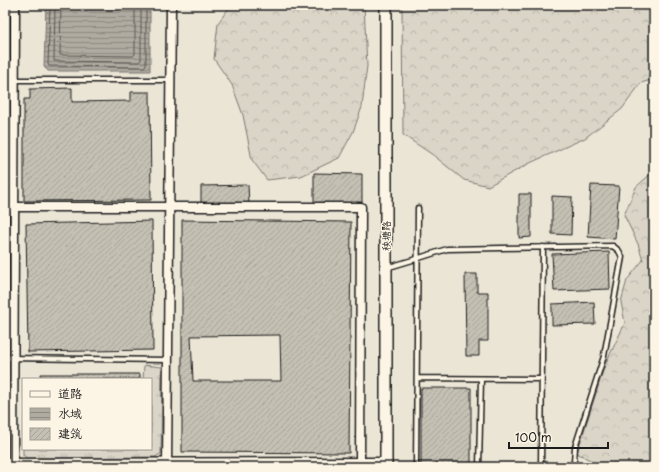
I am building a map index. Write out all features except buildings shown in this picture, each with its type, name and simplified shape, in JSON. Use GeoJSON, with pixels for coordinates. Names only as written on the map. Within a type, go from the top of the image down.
{"type":"FeatureCollection","features":[{"type":"Feature","properties":{"kind":"main road","name":"秧塘路"},"geometry":{"type":"LineString","coordinates":[[386,5],[386,464]]}},
{"type":"Feature","properties":{"kind":"street"},"geometry":{"type":"LineString","coordinates":[[15,5],[14,207],[9,358],[9,463],[167,465],[386,464]]}},
{"type":"Feature","properties":{"kind":"street"},"geometry":{"type":"LineString","coordinates":[[167,465],[171,5]]}},
{"type":"Feature","properties":{"kind":"street"},"geometry":{"type":"LineString","coordinates":[[5,207],[361,208],[360,464]]}},
{"type":"Feature","properties":{"kind":"lane"},"geometry":{"type":"LineString","coordinates":[[15,80],[170,80]]}},
{"type":"Feature","properties":{"kind":"lane"},"geometry":{"type":"LineString","coordinates":[[416,467],[418,208]]}},
{"type":"Feature","properties":{"kind":"lane"},"geometry":{"type":"LineString","coordinates":[[386,268],[447,249],[613,246],[619,251],[622,257],[604,356],[575,447],[575,467]]}},
{"type":"Feature","properties":{"kind":"lane"},"geometry":{"type":"LineString","coordinates":[[541,467],[543,247]]}},
{"type":"Feature","properties":{"kind":"lane"},"geometry":{"type":"LineString","coordinates":[[9,358],[168,360]]}},
{"type":"Feature","properties":{"kind":"lane"},"geometry":{"type":"LineString","coordinates":[[417,378],[481,380],[542,379]]}},
{"type":"Feature","properties":{"kind":"lane"},"geometry":{"type":"LineString","coordinates":[[478,467],[481,380]]}},
{"type":"Feature","properties":{"kind":"shaded area"},"geometry":{"type":"Polygon","coordinates":[[[5,5],[654,5],[654,467],[5,467],[5,5]]]}},
{"type":"Feature","properties":{"kind":"green space"},"geometry":{"type":"Polygon","coordinates":[[[231,5],[364,5],[367,66],[362,107],[353,132],[339,158],[301,176],[267,180],[252,160],[243,115],[232,85],[214,59],[218,23],[231,5]]]}},
{"type":"Feature","properties":{"kind":"green space"},"geometry":{"type":"Polygon","coordinates":[[[402,5],[654,5],[654,79],[641,83],[622,109],[585,138],[530,163],[488,186],[464,180],[433,155],[403,135],[402,5]]]}},
{"type":"Feature","properties":{"kind":"green space"},"geometry":{"type":"Polygon","coordinates":[[[654,171],[654,467],[603,467],[577,453],[605,365],[625,323],[621,302],[627,280],[643,260],[638,244],[624,215],[636,187],[654,171]]]}},
{"type":"Feature","properties":{"kind":"green space"},"geometry":{"type":"Polygon","coordinates":[[[144,365],[162,367],[161,454],[155,457],[27,458],[23,455],[23,450],[152,450],[152,378],[143,378],[144,365]]]}},
{"type":"Feature","properties":{"kind":"water"},"geometry":{"type":"Polygon","coordinates":[[[46,5],[150,5],[150,71],[48,71],[44,67],[46,5]]]}}]}
